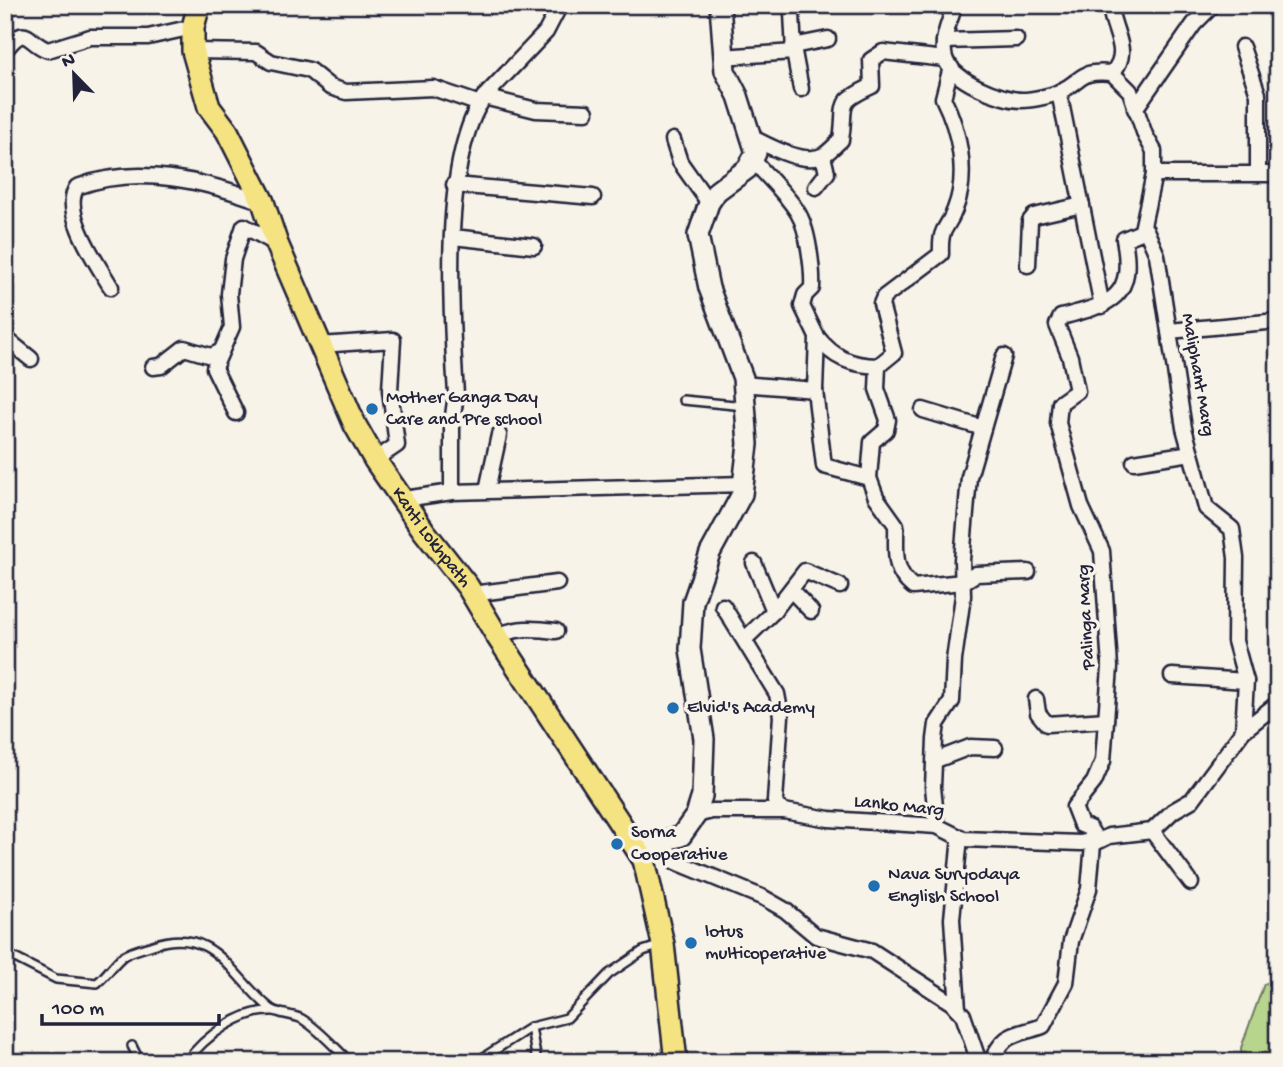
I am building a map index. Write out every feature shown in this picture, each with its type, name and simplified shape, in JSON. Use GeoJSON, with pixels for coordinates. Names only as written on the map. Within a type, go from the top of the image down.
{"type":"FeatureCollection","features":[{"type":"Feature","properties":{"kind":"main road","name":"Kanti Lokhpath"},"geometry":{"type":"LineString","coordinates":[[199,5],[193,27],[193,51],[209,107],[227,131],[263,202],[277,244],[320,345],[375,460],[472,594],[643,860],[663,944],[676,1062]]}},
{"type":"Feature","properties":{"kind":"main road"},"geometry":{"type":"LineString","coordinates":[[636,848],[681,836],[696,815],[701,802],[704,739],[690,649],[693,602],[700,578],[743,494],[748,444],[742,384],[700,258],[699,227],[709,203],[717,191],[754,161],[756,153],[722,57],[720,5]]}},
{"type":"Feature","properties":{"kind":"street"},"geometry":{"type":"LineString","coordinates":[[452,492],[452,423],[456,394],[454,185],[466,135],[482,100],[546,32],[560,5]]}},
{"type":"Feature","properties":{"kind":"street"},"geometry":{"type":"LineString","coordinates":[[955,5],[944,41],[948,63],[943,98],[956,124],[961,169],[955,210],[942,229],[940,254],[884,297],[881,304],[894,352],[878,366],[877,389],[888,420],[886,429],[872,442],[869,478],[876,497],[896,525],[894,552],[904,580],[913,587],[963,582],[976,574],[1028,572]]}},
{"type":"Feature","properties":{"kind":"street"},"geometry":{"type":"LineString","coordinates":[[1135,109],[1194,24],[1213,5]]}},
{"type":"Feature","properties":{"kind":"street"},"geometry":{"type":"LineString","coordinates":[[751,137],[776,152],[807,158],[823,156],[841,140],[843,104],[847,98],[872,86],[871,60],[883,52],[948,63],[956,74],[981,89],[1022,100],[1059,92],[1081,75],[1112,73],[1120,65],[1123,50],[1111,12]]}},
{"type":"Feature","properties":{"kind":"street"},"geometry":{"type":"LineString","coordinates":[[792,13],[794,49],[801,89]]}},
{"type":"Feature","properties":{"kind":"street"},"geometry":{"type":"LineString","coordinates":[[5,50],[15,38],[23,35],[32,37],[48,50],[90,37],[148,37],[164,30],[193,27]]}},
{"type":"Feature","properties":{"kind":"street"},"geometry":{"type":"LineString","coordinates":[[722,57],[794,49],[828,39]]}},
{"type":"Feature","properties":{"kind":"street"},"geometry":{"type":"LineString","coordinates":[[944,41],[1016,39]]}},
{"type":"Feature","properties":{"kind":"street"},"geometry":{"type":"LineString","coordinates":[[1242,47],[1258,94],[1258,174]]}},
{"type":"Feature","properties":{"kind":"street"},"geometry":{"type":"LineString","coordinates":[[193,51],[256,52],[271,62],[309,70],[330,88],[346,92],[433,88],[536,110],[586,112]]}},
{"type":"Feature","properties":{"kind":"street"},"geometry":{"type":"LineString","coordinates":[[1059,92],[1102,306],[1119,293],[1128,276],[1130,263],[1125,239],[1142,230],[1154,174],[1154,151],[1130,91],[1112,73]]}},
{"type":"Feature","properties":{"kind":"street"},"geometry":{"type":"LineString","coordinates":[[673,140],[680,162],[709,203]]}},
{"type":"Feature","properties":{"kind":"street"},"geometry":{"type":"LineString","coordinates":[[816,187],[827,173],[823,156]]}},
{"type":"Feature","properties":{"kind":"street"},"geometry":{"type":"LineString","coordinates":[[754,161],[799,214],[808,256],[813,264],[812,288],[802,306],[817,337],[831,354],[846,362],[878,366]]}},
{"type":"Feature","properties":{"kind":"street"},"geometry":{"type":"LineString","coordinates":[[1154,174],[1278,174]]}},
{"type":"Feature","properties":{"kind":"street"},"geometry":{"type":"LineString","coordinates":[[111,287],[80,232],[72,202],[77,187],[113,177],[183,179],[222,187],[263,202]]}},
{"type":"Feature","properties":{"kind":"street"},"geometry":{"type":"LineString","coordinates":[[454,185],[593,197]]}},
{"type":"Feature","properties":{"kind":"street"},"geometry":{"type":"LineString","coordinates":[[1028,265],[1030,221],[1034,216],[1082,205]]}},
{"type":"Feature","properties":{"kind":"street"},"geometry":{"type":"LineString","coordinates":[[236,413],[214,368],[232,327],[229,294],[233,259],[244,226],[277,244]]}},
{"type":"Feature","properties":{"kind":"street","name":"Maliphant Marg"},"geometry":{"type":"LineString","coordinates":[[1142,230],[1146,230],[1157,255],[1184,429],[1206,508],[1233,529],[1237,653],[1246,681]]}},
{"type":"Feature","properties":{"kind":"street"},"geometry":{"type":"LineString","coordinates":[[453,237],[534,246]]}},
{"type":"Feature","properties":{"kind":"street","name":"Palinga Marg"},"geometry":{"type":"LineString","coordinates":[[1097,840],[1089,828],[1081,825],[1074,807],[1094,782],[1103,761],[1110,667],[1102,551],[1081,506],[1058,423],[1060,403],[1077,391],[1070,357],[1057,325],[1061,317],[1102,306]]}},
{"type":"Feature","properties":{"kind":"street"},"geometry":{"type":"LineString","coordinates":[[1169,331],[1278,321]]}},
{"type":"Feature","properties":{"kind":"street"},"geometry":{"type":"LineString","coordinates":[[817,337],[815,390],[824,466],[869,478]]}},
{"type":"Feature","properties":{"kind":"street"},"geometry":{"type":"LineString","coordinates":[[5,338],[31,359]]}},
{"type":"Feature","properties":{"kind":"street"},"geometry":{"type":"LineString","coordinates":[[320,345],[393,340],[390,390],[397,446],[375,460]]}},
{"type":"Feature","properties":{"kind":"street"},"geometry":{"type":"LineString","coordinates":[[153,367],[160,366],[184,348],[211,356],[220,352]]}},
{"type":"Feature","properties":{"kind":"street"},"geometry":{"type":"LineString","coordinates":[[937,826],[933,787],[937,724],[952,701],[963,582],[967,487],[1004,356]]}},
{"type":"Feature","properties":{"kind":"street"},"geometry":{"type":"LineString","coordinates":[[742,384],[815,390]]}},
{"type":"Feature","properties":{"kind":"street"},"geometry":{"type":"LineString","coordinates":[[923,410],[983,428]]}},
{"type":"Feature","properties":{"kind":"street"},"geometry":{"type":"LineString","coordinates":[[487,491],[499,435]]}},
{"type":"Feature","properties":{"kind":"street"},"geometry":{"type":"LineString","coordinates":[[1134,462],[1191,453]]}},
{"type":"Feature","properties":{"kind":"street"},"geometry":{"type":"LineString","coordinates":[[404,499],[452,492],[744,484]]}},
{"type":"Feature","properties":{"kind":"street"},"geometry":{"type":"LineString","coordinates":[[754,563],[774,611]]}},
{"type":"Feature","properties":{"kind":"street"},"geometry":{"type":"LineString","coordinates":[[745,639],[774,611],[804,571],[840,586]]}},
{"type":"Feature","properties":{"kind":"street"},"geometry":{"type":"LineString","coordinates":[[472,594],[557,583]]}},
{"type":"Feature","properties":{"kind":"street"},"geometry":{"type":"LineString","coordinates":[[791,590],[811,611]]}},
{"type":"Feature","properties":{"kind":"street"},"geometry":{"type":"LineString","coordinates":[[723,607],[772,681],[780,705],[775,801],[777,807],[784,811]]}},
{"type":"Feature","properties":{"kind":"street"},"geometry":{"type":"LineString","coordinates":[[497,636],[510,630],[532,628],[556,631]]}},
{"type":"Feature","properties":{"kind":"street"},"geometry":{"type":"LineString","coordinates":[[1172,677],[1246,681],[1243,732]]}},
{"type":"Feature","properties":{"kind":"street"},"geometry":{"type":"LineString","coordinates":[[1035,699],[1038,713],[1047,724],[1106,720]]}},
{"type":"Feature","properties":{"kind":"street"},"geometry":{"type":"LineString","coordinates":[[1191,883],[1152,831],[1173,811],[1192,800],[1243,732],[1277,704]]}},
{"type":"Feature","properties":{"kind":"street"},"geometry":{"type":"LineString","coordinates":[[936,760],[970,747],[995,748]]}},
{"type":"Feature","properties":{"kind":"street","name":"Lanko Marg"},"geometry":{"type":"LineString","coordinates":[[696,815],[712,811],[784,811],[829,819],[937,826],[949,829],[960,837],[1081,843],[1152,831]]}},
{"type":"Feature","properties":{"kind":"street"},"geometry":{"type":"LineString","coordinates":[[960,837],[952,919],[958,1009],[973,1039],[979,1062]]}},
{"type":"Feature","properties":{"kind":"street"},"geometry":{"type":"LineString","coordinates":[[661,840],[674,861],[764,898],[785,910],[816,936],[872,951],[958,1009]]}},
{"type":"Feature","properties":{"kind":"street"},"geometry":{"type":"LineString","coordinates":[[990,1062],[998,1045],[1013,1032],[1043,1026],[1048,1012],[1063,992],[1071,941],[1082,916],[1093,844],[1097,840]]}},
{"type":"Feature","properties":{"kind":"lane"},"geometry":{"type":"LineString","coordinates":[[683,400],[746,406]]}},
{"type":"Feature","properties":{"kind":"lane"},"geometry":{"type":"LineString","coordinates":[[5,953],[56,979],[97,983],[112,971],[123,957],[175,938],[202,945],[220,956],[254,994],[275,1012]]}},
{"type":"Feature","properties":{"kind":"lane"},"geometry":{"type":"LineString","coordinates":[[476,1062],[531,1027],[567,1018],[610,974],[643,951],[663,944]]}},
{"type":"Feature","properties":{"kind":"lane"},"geometry":{"type":"LineString","coordinates":[[186,1062],[220,1030],[258,1010],[298,1017],[316,1028],[350,1062]]}},
{"type":"Feature","properties":{"kind":"lane"},"geometry":{"type":"LineString","coordinates":[[531,1027],[537,1062]]}},
{"type":"Feature","properties":{"kind":"lane"},"geometry":{"type":"LineString","coordinates":[[132,1046],[139,1062]]}},
{"type":"Feature","properties":{"kind":"green space"},"geometry":{"type":"Polygon","coordinates":[[[1278,979],[1278,1062],[1242,1062],[1241,1048],[1264,984],[1278,979]]]}},
{"type":"Feature","properties":{"kind":"place","name":"Mother Ganga Day Care and Pre school"},"geometry":{"type":"Point","coordinates":[372,409]}},
{"type":"Feature","properties":{"kind":"place","name":"Elvid's Academy"},"geometry":{"type":"Point","coordinates":[673,708]}},
{"type":"Feature","properties":{"kind":"place","name":"Sorna Cooperative"},"geometry":{"type":"Point","coordinates":[617,844]}},
{"type":"Feature","properties":{"kind":"place","name":"Nava Suryodaya English School"},"geometry":{"type":"Point","coordinates":[874,886]}},
{"type":"Feature","properties":{"kind":"place","name":"lotus multicoperative"},"geometry":{"type":"Point","coordinates":[691,943]}}]}
